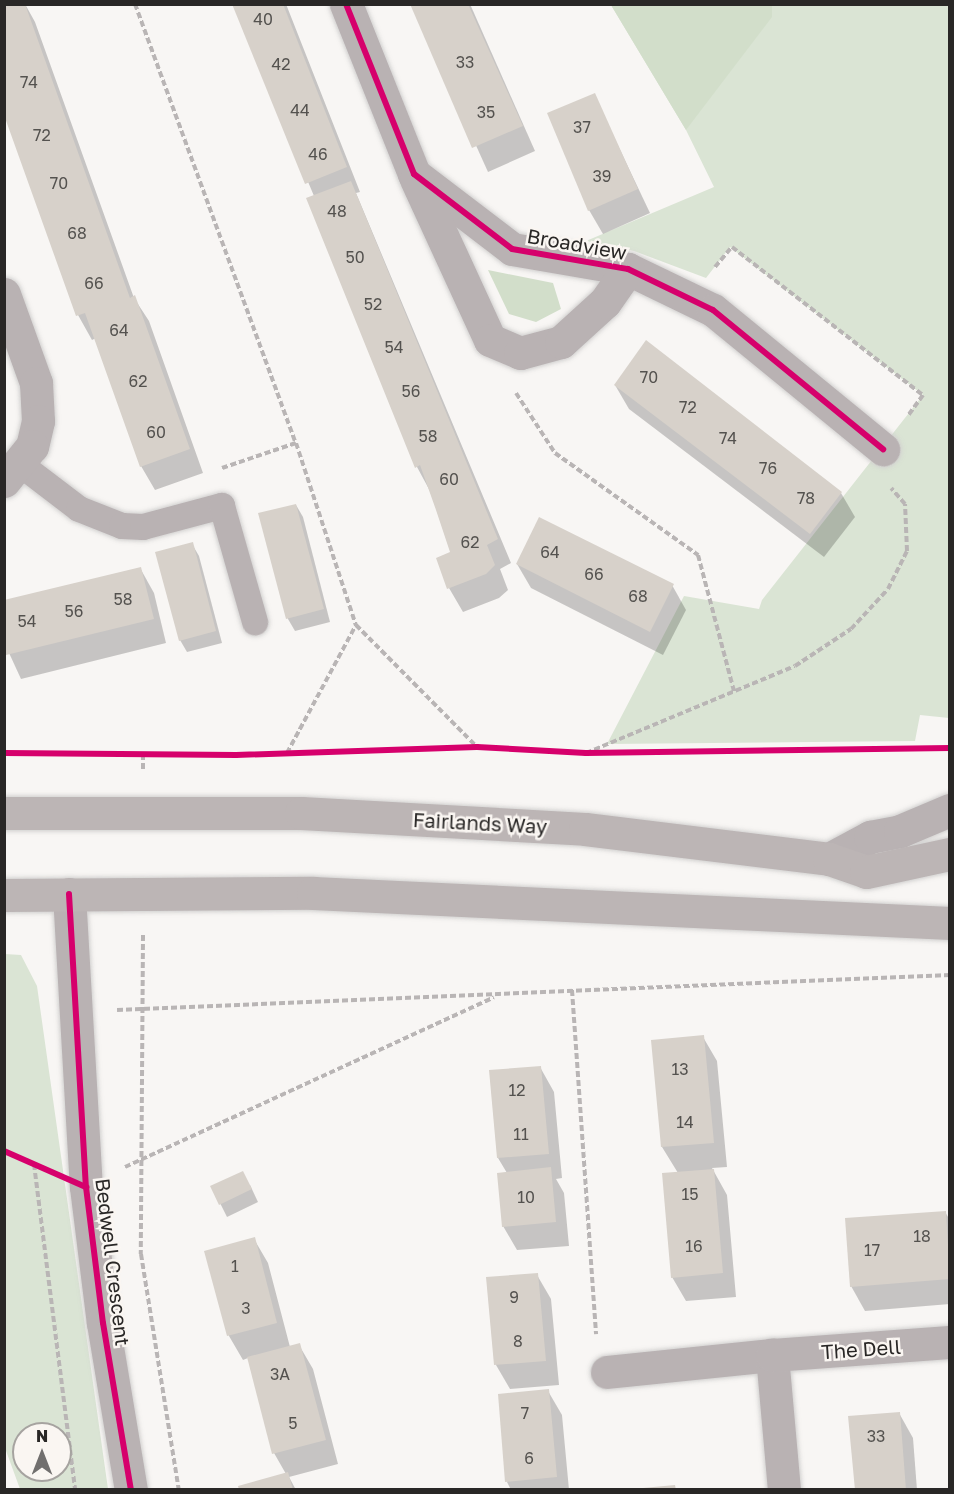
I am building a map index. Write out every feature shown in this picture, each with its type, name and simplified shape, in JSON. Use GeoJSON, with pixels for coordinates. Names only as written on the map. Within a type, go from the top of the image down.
{"type":"FeatureCollection","features":[{"type":"Feature","properties":{"kind":"main road","name":"Fairlands Way"},"geometry":{"type":"LineString","coordinates":[[4,813],[301,813],[585,829],[829,859],[866,872],[950,854]]}},
{"type":"Feature","properties":{"kind":"main road"},"geometry":{"type":"LineString","coordinates":[[4,895],[314,893],[950,923]]}},
{"type":"Feature","properties":{"kind":"street","name":"Broadview"},"geometry":{"type":"LineString","coordinates":[[346,4],[414,174],[490,340],[520,353],[561,342],[605,302],[628,269]]}},
{"type":"Feature","properties":{"kind":"street","name":"Broadview"},"geometry":{"type":"LineString","coordinates":[[414,174],[512,249],[628,269],[713,310],[883,464]]}},
{"type":"Feature","properties":{"kind":"street"},"geometry":{"type":"LineString","coordinates":[[4,294],[36,383],[38,421],[32,446],[12,473]]}},
{"type":"Feature","properties":{"kind":"street"},"geometry":{"type":"LineString","coordinates":[[829,859],[870,837],[900,831],[950,810]]}},
{"type":"Feature","properties":{"kind":"street","name":"Bedwell Crescent"},"geometry":{"type":"LineString","coordinates":[[69,894],[86,1187],[103,1323],[131,1490]]}},
{"type":"Feature","properties":{"kind":"street","name":"The Dell"},"geometry":{"type":"LineString","coordinates":[[607,1372],[772,1355],[950,1342]]}},
{"type":"Feature","properties":{"kind":"street"},"geometry":{"type":"LineString","coordinates":[[772,1355],[784,1490]]}},
{"type":"Feature","properties":{"kind":"lane"},"geometry":{"type":"LineString","coordinates":[[12,473],[79,509],[122,526],[143,527],[222,506],[255,622]]}},
{"type":"Feature","properties":{"kind":"path"},"geometry":{"type":"LineString","coordinates":[[135,4],[296,443],[356,625],[477,747]]}},
{"type":"Feature","properties":{"kind":"path"},"geometry":{"type":"LineString","coordinates":[[513,388],[526,414],[555,453],[698,555],[734,691]]}},
{"type":"Feature","properties":{"kind":"path"},"geometry":{"type":"LineString","coordinates":[[586,753],[795,666],[851,629],[888,589],[907,551],[905,504],[883,464]]}},
{"type":"Feature","properties":{"kind":"path"},"geometry":{"type":"LineString","coordinates":[[287,753],[356,625]]}},
{"type":"Feature","properties":{"kind":"path"},"geometry":{"type":"LineString","coordinates":[[465,748],[488,748]]}},
{"type":"Feature","properties":{"kind":"path"},"geometry":{"type":"LineString","coordinates":[[575,752],[609,752]]}},
{"type":"Feature","properties":{"kind":"path"},"geometry":{"type":"LineString","coordinates":[[277,754],[299,753]]}},
{"type":"Feature","properties":{"kind":"path"},"geometry":{"type":"LineString","coordinates":[[131,754],[154,754]]}},
{"type":"Feature","properties":{"kind":"path"},"geometry":{"type":"LineString","coordinates":[[143,754],[143,813]]}},
{"type":"Feature","properties":{"kind":"path"},"geometry":{"type":"LineString","coordinates":[[143,893],[141,1254],[179,1490]]}},
{"type":"Feature","properties":{"kind":"path"},"geometry":{"type":"LineString","coordinates":[[75,1012],[498,996],[572,990],[950,975]]}},
{"type":"Feature","properties":{"kind":"path"},"geometry":{"type":"LineString","coordinates":[[572,990],[596,1335],[607,1372]]}},
{"type":"Feature","properties":{"kind":"path"},"geometry":{"type":"LineString","coordinates":[[24,1160],[86,1187],[142,1158],[498,996]]}},
{"type":"Feature","properties":{"kind":"path"},"geometry":{"type":"LineString","coordinates":[[34,1164],[75,1490]]}},
{"type":"Feature","properties":{"kind":"green space"},"geometry":{"type":"Polygon","coordinates":[[[611,5],[949,5],[949,718],[920,715],[915,741],[607,744],[684,596],[759,609],[762,600],[923,395],[730,247],[706,278],[634,251],[586,241],[714,187],[686,130],[611,5]]]}},
{"type":"Feature","properties":{"kind":"green space"},"geometry":{"type":"Polygon","coordinates":[[[611,5],[772,5],[772,17],[686,130],[611,5]]]}},
{"type":"Feature","properties":{"kind":"green space"},"geometry":{"type":"Polygon","coordinates":[[[488,270],[553,283],[561,309],[536,322],[509,314],[488,270]]]}},
{"type":"Feature","properties":{"kind":"green space"},"geometry":{"type":"Polygon","coordinates":[[[5,954],[21,955],[37,986],[108,1489],[20,1489],[17,1482],[72,1482],[72,1422],[12,1422],[12,1467],[5,1448],[5,954]]]}},
{"type":"Feature","properties":{"kind":"building"},"geometry":{"type":"Polygon","coordinates":[[[4,4],[25,4],[130,298],[135,295],[190,449],[140,467],[85,313],[76,316],[4,115],[4,4]]]}},
{"type":"Feature","properties":{"kind":"building"},"geometry":{"type":"Polygon","coordinates":[[[232,4],[283,4],[347,167],[305,184],[232,4]]]}},
{"type":"Feature","properties":{"kind":"building"},"geometry":{"type":"Polygon","coordinates":[[[410,4],[468,4],[523,126],[472,148],[410,4]]]}},
{"type":"Feature","properties":{"kind":"building"},"geometry":{"type":"Polygon","coordinates":[[[595,93],[638,189],[588,211],[547,113],[595,93]]]}},
{"type":"Feature","properties":{"kind":"building"},"geometry":{"type":"Polygon","coordinates":[[[351,181],[498,539],[487,545],[495,565],[486,574],[447,589],[436,558],[450,552],[420,465],[415,468],[306,198],[351,181]]]}},
{"type":"Feature","properties":{"kind":"building"},"geometry":{"type":"Polygon","coordinates":[[[646,340],[842,492],[810,534],[614,385],[646,340]]]}},
{"type":"Feature","properties":{"kind":"building"},"geometry":{"type":"Polygon","coordinates":[[[296,504],[324,609],[286,619],[258,513],[296,504]]]}},
{"type":"Feature","properties":{"kind":"building"},"geometry":{"type":"Polygon","coordinates":[[[539,517],[674,584],[650,632],[516,564],[539,517]]]}},
{"type":"Feature","properties":{"kind":"building"},"geometry":{"type":"Polygon","coordinates":[[[193,542],[216,631],[179,641],[155,552],[193,542]]]}},
{"type":"Feature","properties":{"kind":"building"},"geometry":{"type":"Polygon","coordinates":[[[141,567],[154,619],[6,655],[4,600],[141,567]]]}},
{"type":"Feature","properties":{"kind":"building"},"geometry":{"type":"Polygon","coordinates":[[[704,1035],[714,1143],[661,1147],[651,1040],[704,1035]]]}},
{"type":"Feature","properties":{"kind":"building"},"geometry":{"type":"Polygon","coordinates":[[[541,1066],[549,1154],[497,1158],[489,1070],[541,1066]]]}},
{"type":"Feature","properties":{"kind":"building"},"geometry":{"type":"Polygon","coordinates":[[[551,1167],[556,1222],[502,1227],[497,1173],[551,1167]]]}},
{"type":"Feature","properties":{"kind":"building"},"geometry":{"type":"Polygon","coordinates":[[[714,1169],[723,1273],[671,1278],[662,1173],[714,1169]]]}},
{"type":"Feature","properties":{"kind":"building"},"geometry":{"type":"Polygon","coordinates":[[[243,1171],[252,1189],[219,1205],[210,1186],[243,1171]]]}},
{"type":"Feature","properties":{"kind":"building"},"geometry":{"type":"Polygon","coordinates":[[[946,1211],[950,1279],[850,1287],[845,1218],[946,1211]]]}},
{"type":"Feature","properties":{"kind":"building"},"geometry":{"type":"Polygon","coordinates":[[[255,1237],[277,1323],[227,1336],[204,1251],[255,1237]]]}},
{"type":"Feature","properties":{"kind":"building"},"geometry":{"type":"Polygon","coordinates":[[[538,1273],[546,1361],[494,1365],[486,1277],[538,1273]]]}},
{"type":"Feature","properties":{"kind":"building"},"geometry":{"type":"Polygon","coordinates":[[[300,1343],[326,1440],[272,1454],[247,1357],[300,1343]]]}},
{"type":"Feature","properties":{"kind":"building"},"geometry":{"type":"Polygon","coordinates":[[[549,1389],[557,1477],[505,1482],[498,1394],[549,1389]]]}},
{"type":"Feature","properties":{"kind":"building"},"geometry":{"type":"Polygon","coordinates":[[[900,1412],[906,1490],[855,1490],[848,1416],[900,1412]]]}},
{"type":"Feature","properties":{"kind":"building"},"geometry":{"type":"Polygon","coordinates":[[[288,1472],[293,1490],[239,1490],[238,1486],[288,1472]]]}},
{"type":"Feature","properties":{"kind":"building"},"geometry":{"type":"Polygon","coordinates":[[[675,1485],[676,1490],[643,1490],[643,1488],[675,1485]]]}},
{"type":"Feature","properties":{"kind":"cycle path"},"geometry":{"type":"LineString","coordinates":[[346,4],[414,174],[512,249],[628,269],[713,310],[883,449]]}},
{"type":"Feature","properties":{"kind":"cycle path"},"geometry":{"type":"LineString","coordinates":[[4,753],[236,755],[477,747],[586,753],[950,748]]}},
{"type":"Feature","properties":{"kind":"cycle path"},"geometry":{"type":"LineString","coordinates":[[69,894],[86,1187],[103,1323],[131,1490]]}},
{"type":"Feature","properties":{"kind":"cycle path"},"geometry":{"type":"LineString","coordinates":[[4,1151],[86,1187]]}}]}
